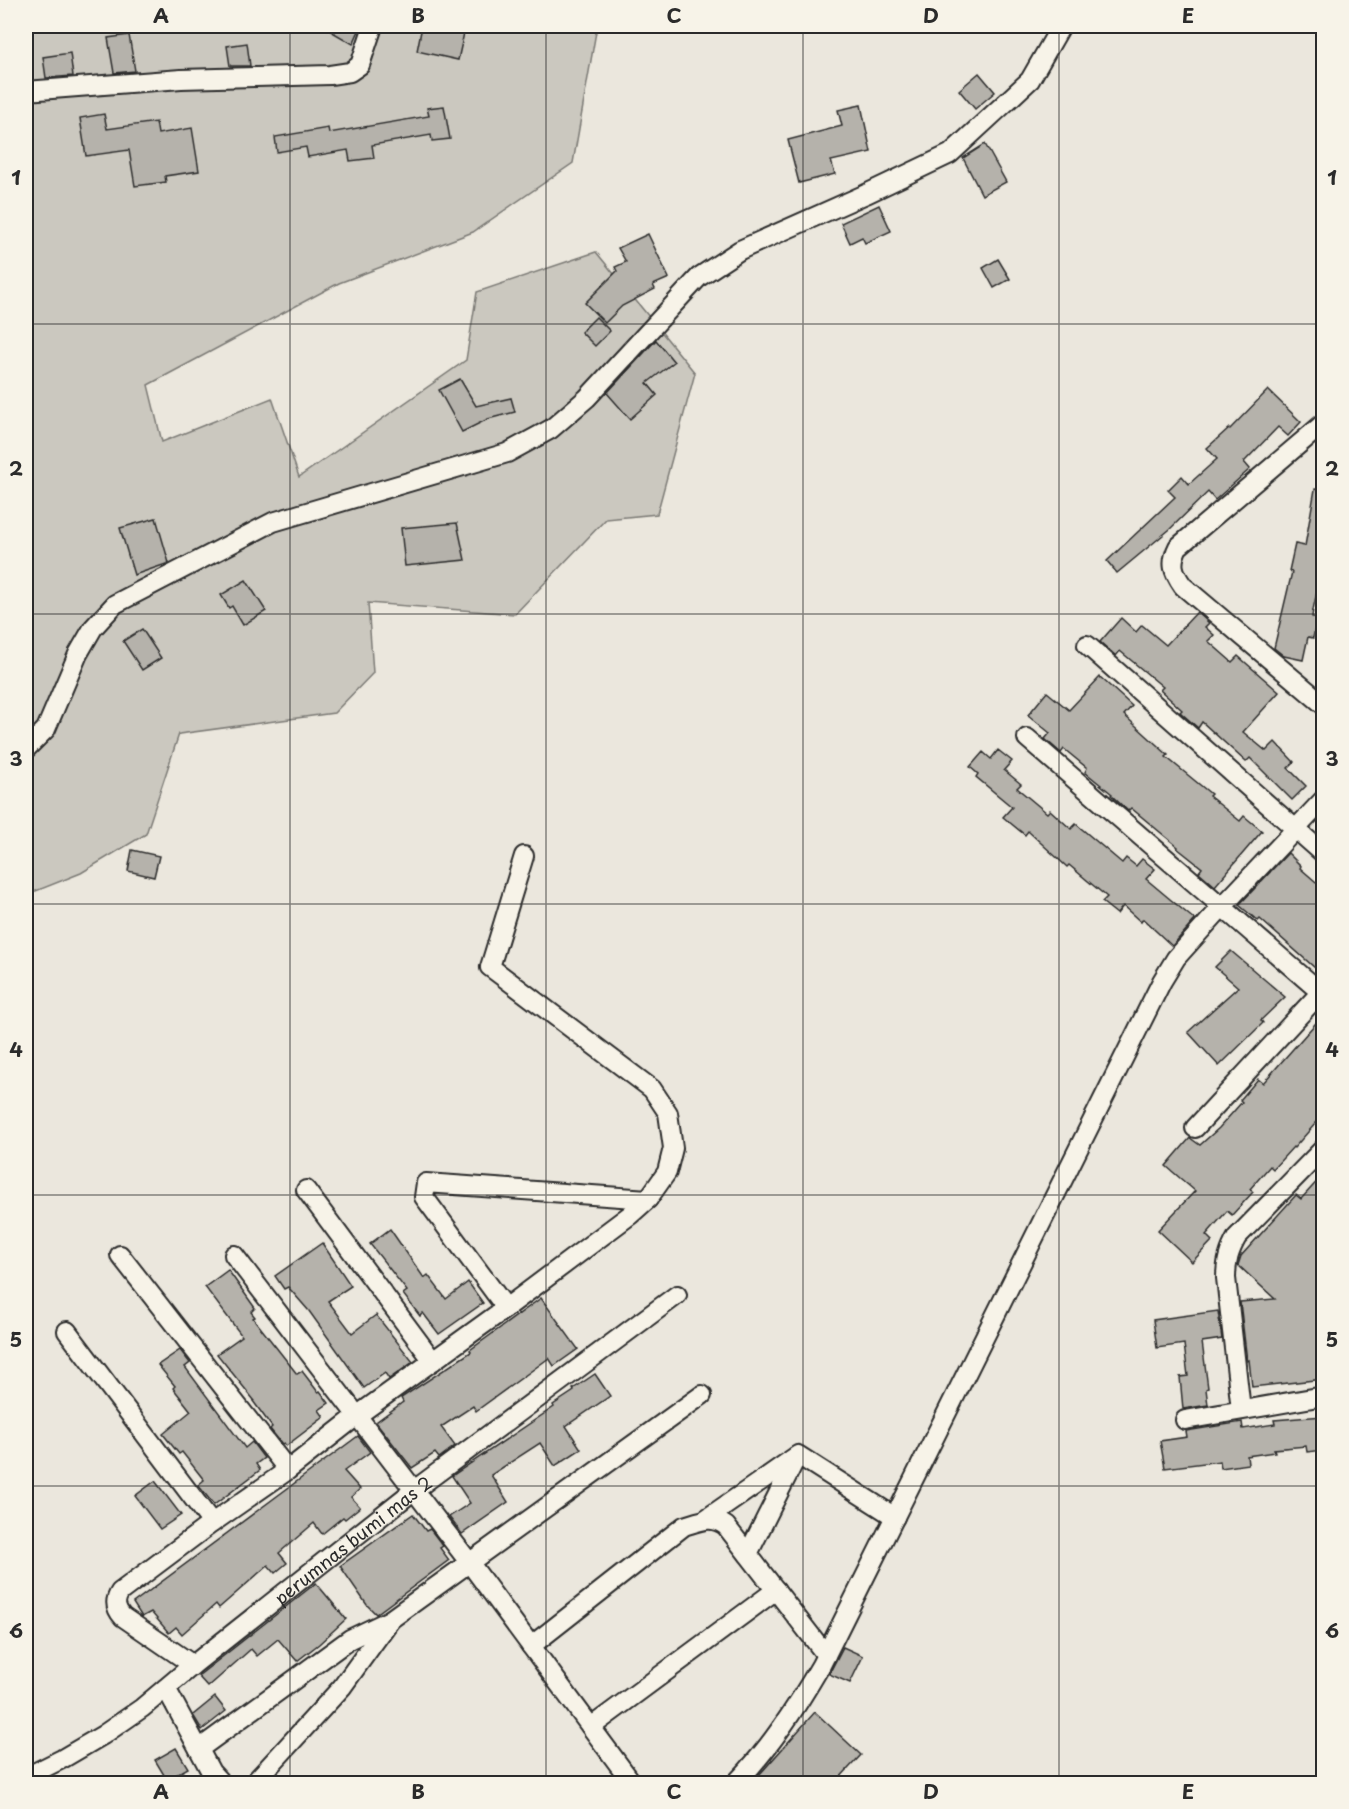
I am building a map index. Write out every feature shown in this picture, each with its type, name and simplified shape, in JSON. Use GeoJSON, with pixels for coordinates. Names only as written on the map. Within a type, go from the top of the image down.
{"type":"FeatureCollection","features":[{"type":"Feature","properties":{"kind":"street"},"geometry":{"type":"LineString","coordinates":[[26,90],[170,80],[304,74],[330,75],[350,72],[360,65],[373,26]]}},
{"type":"Feature","properties":{"kind":"street"},"geometry":{"type":"LineString","coordinates":[[26,749],[46,729],[78,654],[93,628],[116,604],[273,522],[507,453],[551,429],[587,398],[699,277],[740,250],[950,154],[1030,80],[1061,26]]}},
{"type":"Feature","properties":{"kind":"street"},"geometry":{"type":"LineString","coordinates":[[1323,423],[1178,547],[1172,565],[1174,574],[1183,586],[1323,705]]}},
{"type":"Feature","properties":{"kind":"street"},"geometry":{"type":"LineString","coordinates":[[1087,645],[1323,854]]}},
{"type":"Feature","properties":{"kind":"street"},"geometry":{"type":"LineString","coordinates":[[1027,738],[1322,994],[1195,1128]]}},
{"type":"Feature","properties":{"kind":"street"},"geometry":{"type":"LineString","coordinates":[[735,1784],[778,1735],[826,1655],[1162,981],[1176,958],[1323,799]]}},
{"type":"Feature","properties":{"kind":"street"},"geometry":{"type":"LineString","coordinates":[[192,1665],[123,1617],[115,1605],[116,1597],[120,1592],[630,1215],[648,1198],[667,1172],[673,1148],[668,1113],[652,1089],[490,967],[524,856]]}},
{"type":"Feature","properties":{"kind":"street"},"geometry":{"type":"LineString","coordinates":[[1241,1410],[1226,1262],[1237,1237],[1323,1148]]}},
{"type":"Feature","properties":{"kind":"street"},"geometry":{"type":"LineString","coordinates":[[506,1308],[424,1197],[426,1184],[648,1198]]}},
{"type":"Feature","properties":{"kind":"street"},"geometry":{"type":"LineString","coordinates":[[306,1190],[433,1361]]}},
{"type":"Feature","properties":{"kind":"street"},"geometry":{"type":"LineString","coordinates":[[120,1255],[288,1470]]}},
{"type":"Feature","properties":{"kind":"street"},"geometry":{"type":"LineString","coordinates":[[234,1255],[358,1415],[633,1784]]}},
{"type":"Feature","properties":{"kind":"street","name":"perumnas bumi mas 2"},"geometry":{"type":"LineString","coordinates":[[26,1776],[103,1736],[142,1708],[192,1665],[413,1491],[677,1294]]}},
{"type":"Feature","properties":{"kind":"street"},"geometry":{"type":"LineString","coordinates":[[67,1331],[212,1522]]}},
{"type":"Feature","properties":{"kind":"street"},"geometry":{"type":"LineString","coordinates":[[199,1749],[350,1639],[391,1619],[702,1395]]}},
{"type":"Feature","properties":{"kind":"street"},"geometry":{"type":"LineString","coordinates":[[1185,1420],[1323,1396]]}},
{"type":"Feature","properties":{"kind":"street"},"geometry":{"type":"LineString","coordinates":[[798,1455],[895,1517]]}},
{"type":"Feature","properties":{"kind":"street"},"geometry":{"type":"LineString","coordinates":[[531,1646],[684,1526],[706,1519],[798,1455]]}},
{"type":"Feature","properties":{"kind":"street"},"geometry":{"type":"LineString","coordinates":[[748,1554],[798,1455]]}},
{"type":"Feature","properties":{"kind":"street"},"geometry":{"type":"LineString","coordinates":[[706,1519],[718,1520],[726,1526],[826,1655]]}},
{"type":"Feature","properties":{"kind":"street"},"geometry":{"type":"LineString","coordinates":[[591,1727],[776,1590]]}},
{"type":"Feature","properties":{"kind":"street"},"geometry":{"type":"LineString","coordinates":[[253,1784],[342,1688],[391,1619]]}},
{"type":"Feature","properties":{"kind":"street"},"geometry":{"type":"LineString","coordinates":[[166,1688],[211,1772],[222,1784]]}},
{"type":"Feature","properties":{"kind":"shaded area"},"geometry":{"type":"Polygon","coordinates":[[[26,26],[597,26],[573,163],[473,232],[339,283],[148,385],[162,442],[272,398],[299,477],[466,360],[477,292],[596,252],[695,373],[657,514],[606,519],[515,614],[368,603],[373,673],[334,713],[179,734],[146,834],[81,873],[26,895],[26,26]]]}},
{"type":"Feature","properties":{"kind":"building"},"geometry":{"type":"Polygon","coordinates":[[[322,26],[361,26],[353,44],[322,26]]]}},
{"type":"Feature","properties":{"kind":"building"},"geometry":{"type":"Polygon","coordinates":[[[422,26],[433,26],[464,33],[458,60],[417,51],[422,26]]]}},
{"type":"Feature","properties":{"kind":"building"},"geometry":{"type":"Polygon","coordinates":[[[129,35],[135,71],[114,73],[108,38],[129,35]]]}},
{"type":"Feature","properties":{"kind":"building"},"geometry":{"type":"Polygon","coordinates":[[[247,43],[250,66],[230,66],[227,46],[247,43]]]}},
{"type":"Feature","properties":{"kind":"building"},"geometry":{"type":"Polygon","coordinates":[[[70,53],[73,76],[46,78],[43,57],[70,53]]]}},
{"type":"Feature","properties":{"kind":"building"},"geometry":{"type":"Polygon","coordinates":[[[979,73],[995,92],[975,109],[959,90],[979,73]]]}},
{"type":"Feature","properties":{"kind":"building"},"geometry":{"type":"Polygon","coordinates":[[[861,105],[871,152],[831,161],[835,174],[799,183],[788,140],[842,126],[838,110],[861,105]]]}},
{"type":"Feature","properties":{"kind":"building"},"geometry":{"type":"Polygon","coordinates":[[[444,106],[450,139],[432,141],[431,135],[372,145],[374,158],[350,161],[348,150],[308,157],[306,147],[277,152],[275,137],[328,128],[329,133],[429,116],[427,108],[444,106]]]}},
{"type":"Feature","properties":{"kind":"building"},"geometry":{"type":"Polygon","coordinates":[[[104,114],[107,129],[156,122],[158,134],[192,128],[199,171],[165,176],[166,182],[135,186],[129,150],[86,156],[80,118],[104,114]]]}},
{"type":"Feature","properties":{"kind":"building"},"geometry":{"type":"Polygon","coordinates":[[[985,144],[1006,182],[982,195],[963,158],[985,144]]]}},
{"type":"Feature","properties":{"kind":"building"},"geometry":{"type":"Polygon","coordinates":[[[879,205],[891,231],[865,243],[862,237],[850,243],[841,223],[879,205]]]}},
{"type":"Feature","properties":{"kind":"building"},"geometry":{"type":"Polygon","coordinates":[[[648,234],[669,278],[653,285],[655,289],[622,306],[605,323],[585,303],[617,271],[615,267],[626,262],[618,248],[648,234]]]}},
{"type":"Feature","properties":{"kind":"building"},"geometry":{"type":"Polygon","coordinates":[[[998,259],[1010,279],[994,288],[983,268],[998,259]]]}},
{"type":"Feature","properties":{"kind":"building"},"geometry":{"type":"Polygon","coordinates":[[[596,317],[610,331],[595,346],[581,332],[596,317]]]}},
{"type":"Feature","properties":{"kind":"building"},"geometry":{"type":"Polygon","coordinates":[[[656,340],[674,362],[647,383],[657,395],[630,419],[607,393],[656,340]]]}},
{"type":"Feature","properties":{"kind":"building"},"geometry":{"type":"Polygon","coordinates":[[[460,379],[476,406],[511,398],[515,412],[488,419],[462,432],[439,390],[460,379]]]}},
{"type":"Feature","properties":{"kind":"building"},"geometry":{"type":"Polygon","coordinates":[[[1268,390],[1301,422],[1288,436],[1278,427],[1244,462],[1250,469],[1215,500],[1208,492],[1169,530],[1117,573],[1107,561],[1175,497],[1168,490],[1182,476],[1189,484],[1217,459],[1207,448],[1230,429],[1268,390]]]}},
{"type":"Feature","properties":{"kind":"building"},"geometry":{"type":"Polygon","coordinates":[[[1315,489],[1323,490],[1323,579],[1320,578],[1313,610],[1312,617],[1317,618],[1313,638],[1308,637],[1303,660],[1284,656],[1274,648],[1292,572],[1289,571],[1295,544],[1305,546],[1315,489]]]}},
{"type":"Feature","properties":{"kind":"building"},"geometry":{"type":"Polygon","coordinates":[[[156,518],[169,563],[134,575],[120,528],[156,518]]]}},
{"type":"Feature","properties":{"kind":"building"},"geometry":{"type":"Polygon","coordinates":[[[457,523],[465,560],[405,566],[401,528],[457,523]]]}},
{"type":"Feature","properties":{"kind":"building"},"geometry":{"type":"Polygon","coordinates":[[[246,580],[266,611],[243,625],[232,606],[229,608],[221,595],[246,580]]]}},
{"type":"Feature","properties":{"kind":"building"},"geometry":{"type":"Polygon","coordinates":[[[1197,612],[1209,623],[1205,627],[1214,635],[1208,641],[1232,662],[1238,656],[1279,692],[1243,732],[1266,751],[1275,742],[1294,762],[1288,768],[1306,786],[1292,800],[1250,758],[1246,762],[1202,722],[1198,728],[1160,690],[1163,687],[1120,651],[1116,656],[1100,642],[1121,618],[1136,632],[1142,625],[1166,645],[1197,612]]]}},
{"type":"Feature","properties":{"kind":"building"},"geometry":{"type":"Polygon","coordinates":[[[142,629],[161,658],[142,670],[123,641],[142,629]]]}},
{"type":"Feature","properties":{"kind":"building"},"geometry":{"type":"Polygon","coordinates":[[[1100,677],[1132,706],[1124,715],[1168,755],[1166,757],[1240,821],[1244,816],[1262,831],[1215,886],[1199,872],[1202,868],[1131,808],[1128,811],[1112,794],[1085,772],[1087,768],[1064,749],[1061,753],[1045,739],[1050,733],[1028,715],[1047,692],[1069,710],[1100,677]]]}},
{"type":"Feature","properties":{"kind":"building"},"geometry":{"type":"Polygon","coordinates":[[[998,750],[1012,761],[1004,770],[1021,784],[1017,788],[1047,813],[1050,810],[1071,829],[1076,824],[1122,863],[1126,858],[1136,866],[1142,859],[1155,869],[1146,879],[1195,920],[1172,946],[1143,919],[1141,922],[1123,906],[1117,914],[1102,902],[1107,897],[1069,865],[1067,867],[1028,831],[1025,835],[1003,817],[1012,807],[976,777],[978,774],[970,767],[983,752],[991,759],[998,750]]]}},
{"type":"Feature","properties":{"kind":"building"},"geometry":{"type":"Polygon","coordinates":[[[132,850],[159,856],[154,877],[128,871],[132,850]]]}},
{"type":"Feature","properties":{"kind":"building"},"geometry":{"type":"Polygon","coordinates":[[[1288,853],[1301,866],[1300,868],[1323,888],[1323,975],[1260,919],[1258,921],[1239,905],[1288,853]]]}},
{"type":"Feature","properties":{"kind":"building"},"geometry":{"type":"Polygon","coordinates":[[[1231,951],[1285,997],[1261,1020],[1263,1023],[1219,1066],[1188,1032],[1238,987],[1215,967],[1231,951]]]}},
{"type":"Feature","properties":{"kind":"building"},"geometry":{"type":"Polygon","coordinates":[[[1323,1015],[1323,1115],[1273,1169],[1270,1166],[1250,1189],[1253,1192],[1232,1215],[1227,1211],[1206,1235],[1212,1241],[1192,1262],[1158,1230],[1195,1191],[1166,1166],[1190,1138],[1200,1145],[1219,1128],[1242,1102],[1240,1100],[1258,1079],[1263,1083],[1323,1015]]]}},
{"type":"Feature","properties":{"kind":"building"},"geometry":{"type":"Polygon","coordinates":[[[1323,1175],[1323,1379],[1252,1387],[1240,1302],[1275,1299],[1238,1265],[1241,1256],[1296,1195],[1301,1199],[1323,1175]]]}},
{"type":"Feature","properties":{"kind":"building"},"geometry":{"type":"Polygon","coordinates":[[[390,1229],[424,1278],[428,1275],[446,1299],[468,1282],[483,1303],[439,1334],[423,1313],[420,1316],[403,1294],[407,1291],[370,1244],[390,1229]]]}},
{"type":"Feature","properties":{"kind":"building"},"geometry":{"type":"Polygon","coordinates":[[[322,1243],[351,1286],[328,1301],[352,1333],[376,1315],[413,1362],[389,1379],[385,1373],[364,1388],[309,1311],[288,1287],[284,1289],[275,1276],[322,1243]]]}},
{"type":"Feature","properties":{"kind":"building"},"geometry":{"type":"Polygon","coordinates":[[[228,1270],[255,1308],[251,1312],[255,1317],[253,1318],[297,1374],[302,1371],[329,1403],[319,1410],[324,1417],[286,1446],[270,1429],[272,1427],[254,1400],[217,1354],[242,1336],[205,1287],[228,1270]]]}},
{"type":"Feature","properties":{"kind":"building"},"geometry":{"type":"Polygon","coordinates":[[[541,1298],[578,1349],[554,1366],[549,1358],[476,1411],[473,1406],[441,1427],[455,1446],[439,1458],[435,1453],[412,1468],[376,1422],[403,1402],[401,1398],[471,1352],[470,1350],[541,1298]]]}},
{"type":"Feature","properties":{"kind":"building"},"geometry":{"type":"Polygon","coordinates":[[[1218,1311],[1222,1339],[1202,1342],[1208,1405],[1183,1409],[1180,1377],[1188,1376],[1184,1344],[1157,1348],[1153,1320],[1218,1311]]]}},
{"type":"Feature","properties":{"kind":"building"},"geometry":{"type":"Polygon","coordinates":[[[180,1350],[190,1363],[185,1367],[245,1448],[252,1442],[264,1458],[256,1464],[260,1470],[214,1505],[198,1485],[204,1480],[182,1452],[179,1454],[163,1434],[191,1411],[158,1365],[180,1350]]]}},
{"type":"Feature","properties":{"kind":"building"},"geometry":{"type":"Polygon","coordinates":[[[595,1374],[610,1396],[566,1426],[581,1449],[555,1466],[540,1443],[491,1475],[508,1502],[462,1534],[449,1517],[470,1503],[452,1476],[554,1407],[553,1405],[595,1374]]]}},
{"type":"Feature","properties":{"kind":"building"},"geometry":{"type":"Polygon","coordinates":[[[1323,1416],[1323,1450],[1307,1452],[1306,1446],[1274,1449],[1275,1452],[1247,1456],[1248,1464],[1221,1468],[1220,1461],[1165,1468],[1160,1441],[1187,1437],[1186,1431],[1242,1422],[1243,1429],[1275,1424],[1274,1420],[1323,1416]]]}},
{"type":"Feature","properties":{"kind":"building"},"geometry":{"type":"Polygon","coordinates":[[[358,1436],[370,1452],[344,1471],[360,1489],[351,1497],[360,1507],[322,1534],[314,1523],[279,1553],[287,1563],[275,1573],[268,1565],[219,1608],[216,1604],[182,1634],[176,1627],[169,1633],[151,1612],[142,1617],[133,1603],[358,1436]]]}},
{"type":"Feature","properties":{"kind":"building"},"geometry":{"type":"Polygon","coordinates":[[[155,1481],[181,1515],[160,1529],[135,1496],[155,1481]]]}},
{"type":"Feature","properties":{"kind":"building"},"geometry":{"type":"Polygon","coordinates":[[[413,1514],[426,1531],[430,1529],[443,1546],[440,1548],[449,1560],[376,1614],[340,1566],[413,1514]]]}},
{"type":"Feature","properties":{"kind":"building"},"geometry":{"type":"Polygon","coordinates":[[[316,1583],[346,1619],[319,1644],[297,1661],[278,1639],[257,1656],[251,1649],[208,1687],[198,1676],[316,1583]]]}},
{"type":"Feature","properties":{"kind":"building"},"geometry":{"type":"Polygon","coordinates":[[[843,1647],[863,1656],[850,1683],[829,1674],[843,1647]]]}},
{"type":"Feature","properties":{"kind":"building"},"geometry":{"type":"Polygon","coordinates":[[[215,1697],[226,1711],[202,1730],[193,1715],[215,1697]]]}},
{"type":"Feature","properties":{"kind":"building"},"geometry":{"type":"Polygon","coordinates":[[[815,1712],[861,1755],[834,1784],[751,1784],[815,1712]]]}},
{"type":"Feature","properties":{"kind":"building"},"geometry":{"type":"Polygon","coordinates":[[[176,1748],[188,1768],[167,1780],[155,1760],[176,1748]]]}}]}
